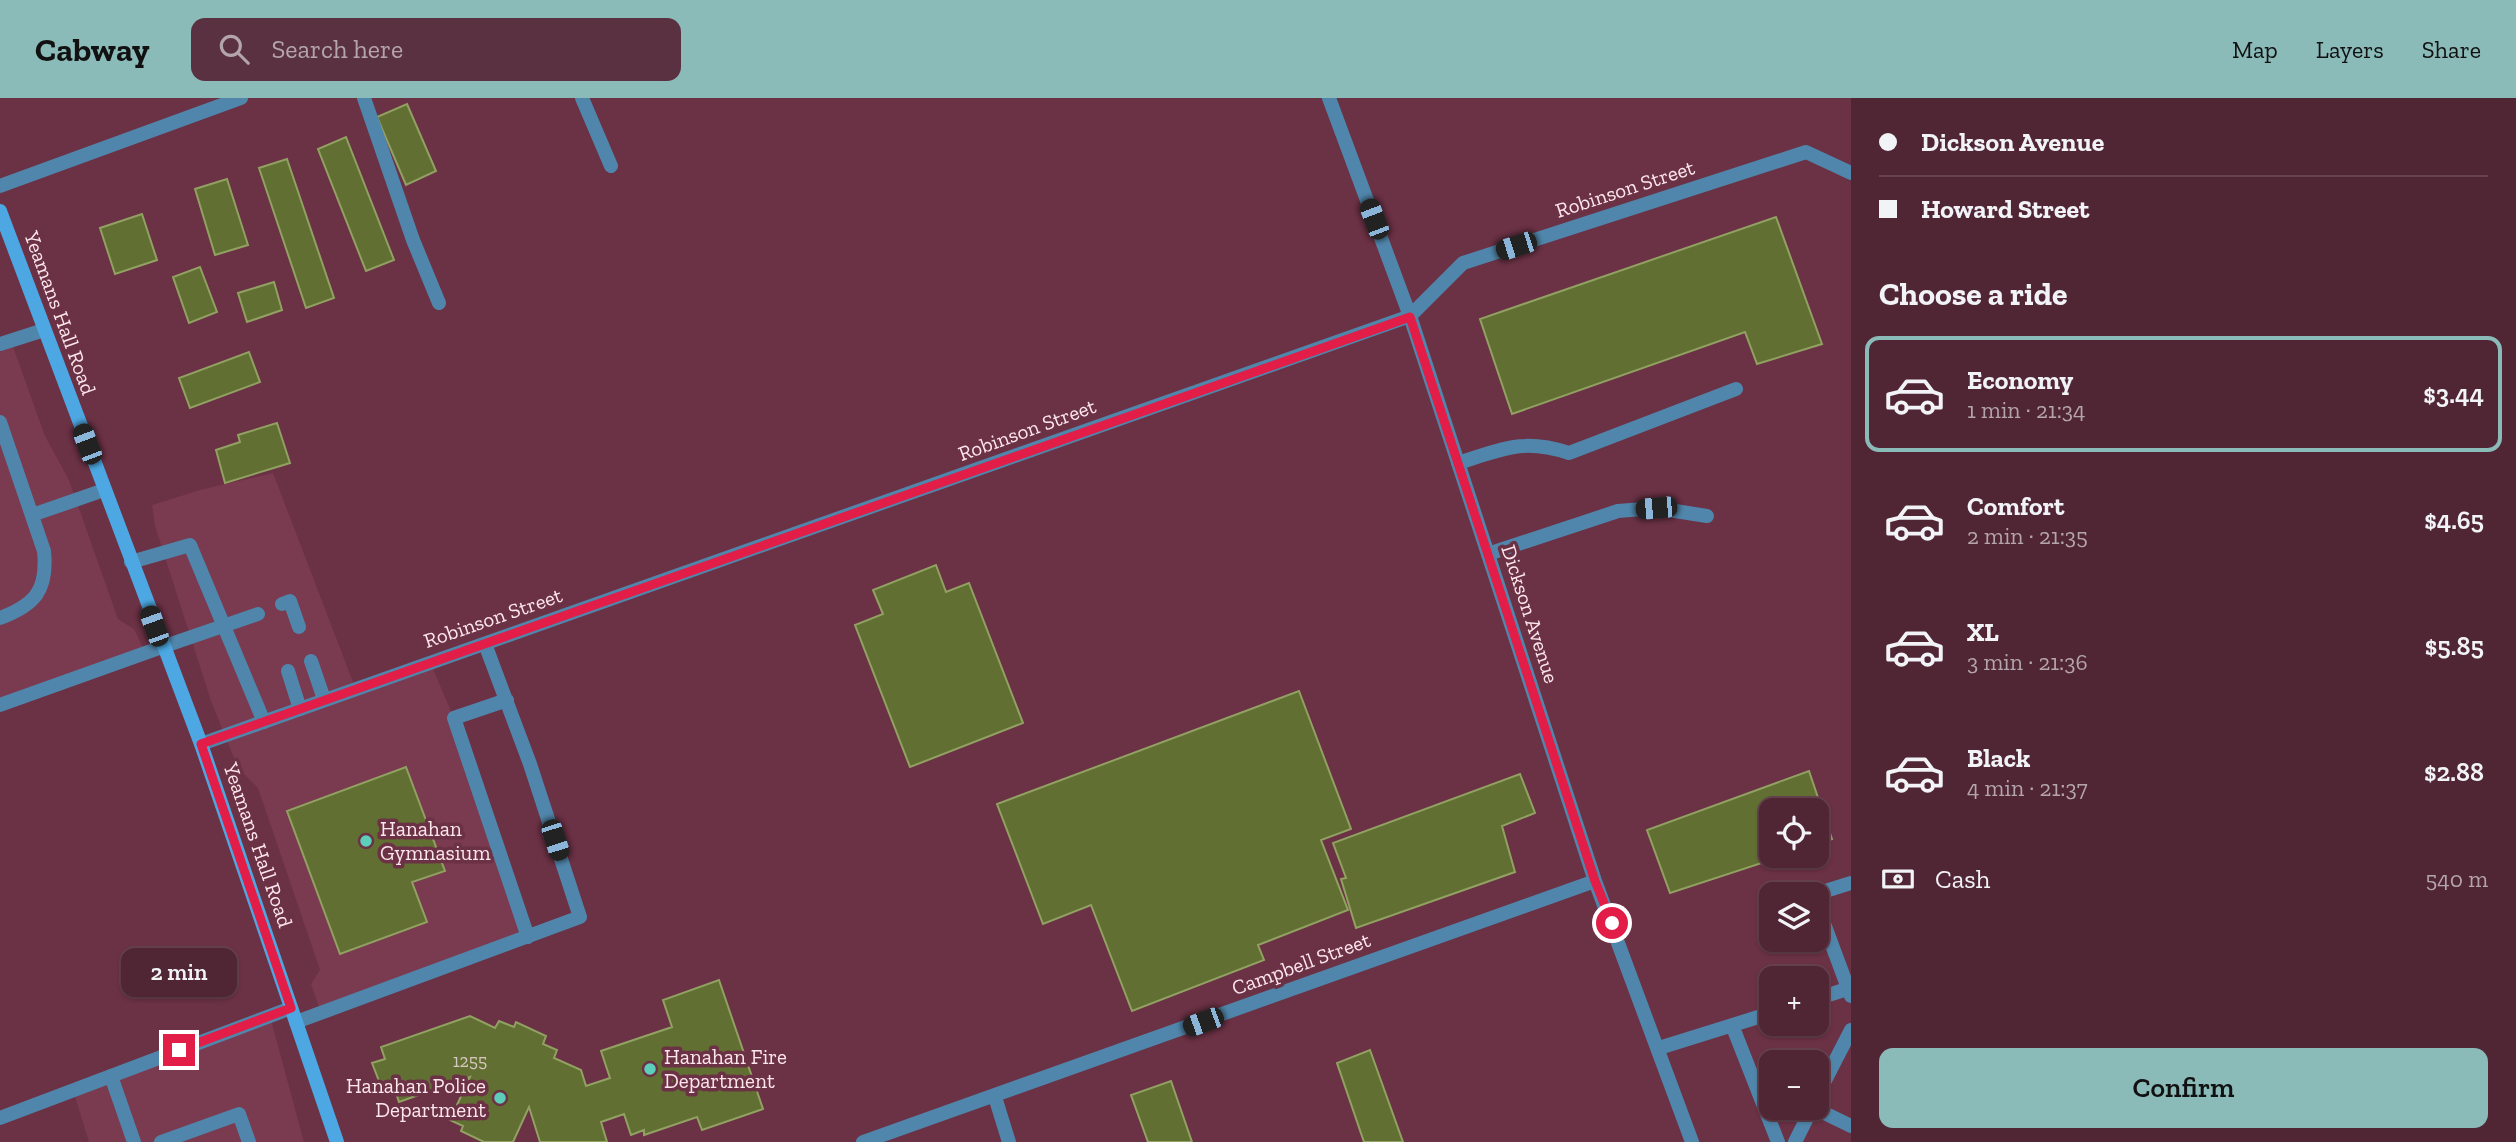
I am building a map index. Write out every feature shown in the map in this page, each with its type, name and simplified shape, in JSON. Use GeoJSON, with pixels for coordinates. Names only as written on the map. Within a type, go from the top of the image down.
{"type":"FeatureCollection","features":[{"type":"Feature","properties":{"kind":"street"},"geometry":{"type":"LineString","coordinates":[[0,186],[241,98]]}},
{"type":"Feature","properties":{"kind":"street"},"geometry":{"type":"LineString","coordinates":[[364,98],[413,240],[439,303]]}},
{"type":"Feature","properties":{"kind":"street"},"geometry":{"type":"LineString","coordinates":[[582,98],[611,166]]}},
{"type":"Feature","properties":{"kind":"street","name":"Dickson Avenue"},"geometry":{"type":"LineString","coordinates":[[1329,98],[1410,317],[1595,881],[1692,1142]]}},
{"type":"Feature","properties":{"kind":"street","name":"Robinson Street"},"geometry":{"type":"LineString","coordinates":[[201,744],[1410,317],[1463,263],[1806,152],[1851,173]]}},
{"type":"Feature","properties":{"kind":"street","name":"Yeamans Hall Road"},"geometry":{"type":"LineString","coordinates":[[0,211],[162,647],[201,744],[337,1142]]}},
{"type":"Feature","properties":{"kind":"street"},"geometry":{"type":"LineString","coordinates":[[0,344],[44,330]]}},
{"type":"Feature","properties":{"kind":"street"},"geometry":{"type":"LineString","coordinates":[[1458,463],[1517,444],[1549,447],[1569,453],[1736,389]]}},
{"type":"Feature","properties":{"kind":"street"},"geometry":{"type":"LineString","coordinates":[[0,422],[44,551],[45,567],[40,590],[25,609],[0,618]]}},
{"type":"Feature","properties":{"kind":"street"},"geometry":{"type":"LineString","coordinates":[[32,515],[104,490]]}},
{"type":"Feature","properties":{"kind":"street"},"geometry":{"type":"LineString","coordinates":[[1488,554],[1618,511],[1656,508],[1707,516]]}},
{"type":"Feature","properties":{"kind":"street"},"geometry":{"type":"LineString","coordinates":[[131,562],[190,545],[264,722]]}},
{"type":"Feature","properties":{"kind":"street"},"geometry":{"type":"LineString","coordinates":[[282,604],[290,601],[299,627]]}},
{"type":"Feature","properties":{"kind":"street"},"geometry":{"type":"LineString","coordinates":[[0,705],[258,614]]}},
{"type":"Feature","properties":{"kind":"street"},"geometry":{"type":"LineString","coordinates":[[0,1118],[111,1076],[528,937],[580,917],[507,700],[485,644]]}},
{"type":"Feature","properties":{"kind":"street"},"geometry":{"type":"LineString","coordinates":[[311,661],[324,699]]}},
{"type":"Feature","properties":{"kind":"street"},"geometry":{"type":"LineString","coordinates":[[288,671],[300,709]]}},
{"type":"Feature","properties":{"kind":"street"},"geometry":{"type":"LineString","coordinates":[[507,700],[454,718],[528,937]]}},
{"type":"Feature","properties":{"kind":"street","name":"Campbell Street"},"geometry":{"type":"LineString","coordinates":[[863,1142],[1595,881]]}},
{"type":"Feature","properties":{"kind":"street"},"geometry":{"type":"LineString","coordinates":[[1829,890],[1851,883]]}},
{"type":"Feature","properties":{"kind":"street"},"geometry":{"type":"LineString","coordinates":[[1829,935],[1850,989],[1829,995]]}},
{"type":"Feature","properties":{"kind":"street"},"geometry":{"type":"LineString","coordinates":[[1659,1048],[1759,1017]]}},
{"type":"Feature","properties":{"kind":"street"},"geometry":{"type":"LineString","coordinates":[[1732,1025],[1778,1142]]}},
{"type":"Feature","properties":{"kind":"street"},"geometry":{"type":"LineString","coordinates":[[1829,1073],[1851,1030]]}},
{"type":"Feature","properties":{"kind":"street"},"geometry":{"type":"LineString","coordinates":[[111,1076],[134,1142]]}},
{"type":"Feature","properties":{"kind":"street"},"geometry":{"type":"LineString","coordinates":[[995,1097],[1009,1142]]}},
{"type":"Feature","properties":{"kind":"street"},"geometry":{"type":"LineString","coordinates":[[161,1142],[239,1114],[249,1142]]}},
{"type":"Feature","properties":{"kind":"street"},"geometry":{"type":"LineString","coordinates":[[1829,1116],[1851,1126]]}},
{"type":"Feature","properties":{"kind":"street"},"geometry":{"type":"LineString","coordinates":[[1795,1142],[1807,1120]]}},
{"type":"Feature","properties":{"kind":"shaded area"},"geometry":{"type":"Polygon","coordinates":[[[11,341],[45,436],[69,480],[118,619],[134,629],[147,657],[0,707],[0,344],[11,341]]]}},
{"type":"Feature","properties":{"kind":"shaded area"},"geometry":{"type":"Polygon","coordinates":[[[273,473],[355,687],[430,662],[454,718],[528,937],[321,1013],[311,984],[320,970],[258,788],[238,768],[211,701],[155,526],[152,505],[200,490],[273,473]]]}},
{"type":"Feature","properties":{"kind":"shaded area"},"geometry":{"type":"Polygon","coordinates":[[[270,1016],[304,1142],[89,1142],[73,1090],[270,1016]]]}},
{"type":"Feature","properties":{"kind":"building"},"geometry":{"type":"Polygon","coordinates":[[[407,104],[436,171],[406,185],[377,117],[407,104]]]}},
{"type":"Feature","properties":{"kind":"building"},"geometry":{"type":"Polygon","coordinates":[[[346,137],[394,260],[366,271],[318,149],[346,137]]]}},
{"type":"Feature","properties":{"kind":"building"},"geometry":{"type":"Polygon","coordinates":[[[287,159],[334,298],[306,308],[259,168],[287,159]]]}},
{"type":"Feature","properties":{"kind":"building"},"geometry":{"type":"Polygon","coordinates":[[[227,179],[248,245],[215,255],[195,189],[227,179]]]}},
{"type":"Feature","properties":{"kind":"building"},"geometry":{"type":"Polygon","coordinates":[[[142,214],[157,260],[115,274],[100,228],[142,214]]]}},
{"type":"Feature","properties":{"kind":"building"},"geometry":{"type":"Polygon","coordinates":[[[1776,217],[1822,344],[1757,364],[1745,332],[1512,414],[1480,319],[1776,217]]]}},
{"type":"Feature","properties":{"kind":"building"},"geometry":{"type":"Polygon","coordinates":[[[200,267],[217,312],[189,323],[173,277],[200,267]]]}},
{"type":"Feature","properties":{"kind":"building"},"geometry":{"type":"Polygon","coordinates":[[[274,282],[282,310],[247,322],[238,293],[274,282]]]}},
{"type":"Feature","properties":{"kind":"building"},"geometry":{"type":"Polygon","coordinates":[[[249,352],[260,382],[190,408],[179,378],[249,352]]]}},
{"type":"Feature","properties":{"kind":"building"},"geometry":{"type":"Polygon","coordinates":[[[277,423],[290,463],[225,483],[216,450],[240,442],[238,435],[277,423]]]}},
{"type":"Feature","properties":{"kind":"building"},"geometry":{"type":"Polygon","coordinates":[[[936,565],[946,592],[969,583],[1023,723],[910,767],[855,625],[883,614],[873,590],[936,565]]]}},
{"type":"Feature","properties":{"kind":"building"},"geometry":{"type":"Polygon","coordinates":[[[1299,691],[1351,829],[1321,840],[1348,910],[1258,945],[1264,960],[1132,1011],[1091,905],[1043,924],[997,804],[1299,691]]]}},
{"type":"Feature","properties":{"kind":"building","name":"Hanahan Gymnasium"},"geometry":{"type":"Polygon","coordinates":[[[406,767],[445,871],[412,882],[427,922],[340,954],[287,811],[406,767]]]}},
{"type":"Feature","properties":{"kind":"building"},"geometry":{"type":"Polygon","coordinates":[[[1809,771],[1818,798],[1759,798],[1759,864],[1670,893],[1647,830],[1809,771]]]}},
{"type":"Feature","properties":{"kind":"building"},"geometry":{"type":"Polygon","coordinates":[[[1520,774],[1535,813],[1502,826],[1515,872],[1356,928],[1341,879],[1346,878],[1333,843],[1520,774]]]}},
{"type":"Feature","properties":{"kind":"building"},"geometry":{"type":"Polygon","coordinates":[[[719,980],[763,1109],[702,1130],[697,1117],[644,1135],[644,1130],[631,1135],[624,1114],[601,1122],[607,1142],[540,1142],[529,1107],[513,1142],[484,1142],[461,1131],[463,1126],[450,1120],[470,1077],[399,1102],[395,1090],[384,1094],[372,1063],[385,1059],[381,1047],[470,1016],[495,1028],[499,1021],[514,1027],[516,1022],[546,1036],[543,1044],[557,1050],[554,1058],[581,1070],[586,1086],[610,1078],[601,1051],[672,1027],[663,1000],[719,980]]]}},
{"type":"Feature","properties":{"kind":"building"},"geometry":{"type":"Polygon","coordinates":[[[1370,1050],[1403,1142],[1364,1142],[1337,1063],[1370,1050]]]}},
{"type":"Feature","properties":{"kind":"building"},"geometry":{"type":"Polygon","coordinates":[[[1171,1081],[1192,1142],[1148,1142],[1131,1095],[1171,1081]]]}},
{"type":"Feature","properties":{"kind":"place","name":"Hanahan Gymnasium"},"geometry":{"type":"Point","coordinates":[366,841]}},
{"type":"Feature","properties":{"kind":"place","name":"Hanahan Fire Department"},"geometry":{"type":"Point","coordinates":[650,1069]}},
{"type":"Feature","properties":{"kind":"place","name":"Hanahan Police Department"},"geometry":{"type":"Point","coordinates":[500,1098]}},
{"type":"Feature","properties":{"kind":"route"},"geometry":{"type":"LineString","coordinates":[[179,1050],[291,1008],[201,744],[356,687],[1410,317],[1595,881],[1612,923]]}}]}
